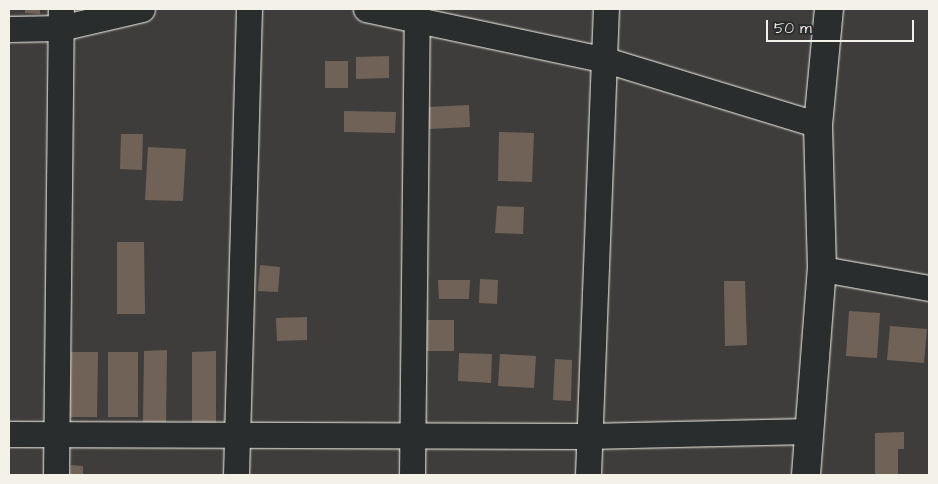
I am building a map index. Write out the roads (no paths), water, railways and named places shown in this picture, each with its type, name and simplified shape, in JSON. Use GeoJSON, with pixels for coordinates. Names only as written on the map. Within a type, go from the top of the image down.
{"type":"FeatureCollection","features":[{"type":"Feature","properties":{"kind":"main road"},"geometry":{"type":"LineString","coordinates":[[806,475],[822,269],[818,125],[829,9]]}},
{"type":"Feature","properties":{"kind":"street"},"geometry":{"type":"LineString","coordinates":[[9,29],[61,18],[142,9]]}},
{"type":"Feature","properties":{"kind":"street"},"geometry":{"type":"LineString","coordinates":[[236,475],[249,9]]}},
{"type":"Feature","properties":{"kind":"street"},"geometry":{"type":"LineString","coordinates":[[366,9],[417,14],[606,60],[818,125]]}},
{"type":"Feature","properties":{"kind":"street"},"geometry":{"type":"LineString","coordinates":[[588,475],[587,436],[606,60],[606,9]]}},
{"type":"Feature","properties":{"kind":"street"},"geometry":{"type":"LineString","coordinates":[[412,475],[417,14]]}},
{"type":"Feature","properties":{"kind":"street"},"geometry":{"type":"LineString","coordinates":[[56,475],[61,18]]}},
{"type":"Feature","properties":{"kind":"street"},"geometry":{"type":"LineString","coordinates":[[822,269],[929,288]]}},
{"type":"Feature","properties":{"kind":"street"},"geometry":{"type":"LineString","coordinates":[[9,434],[413,432],[587,436],[808,431]]}}]}
